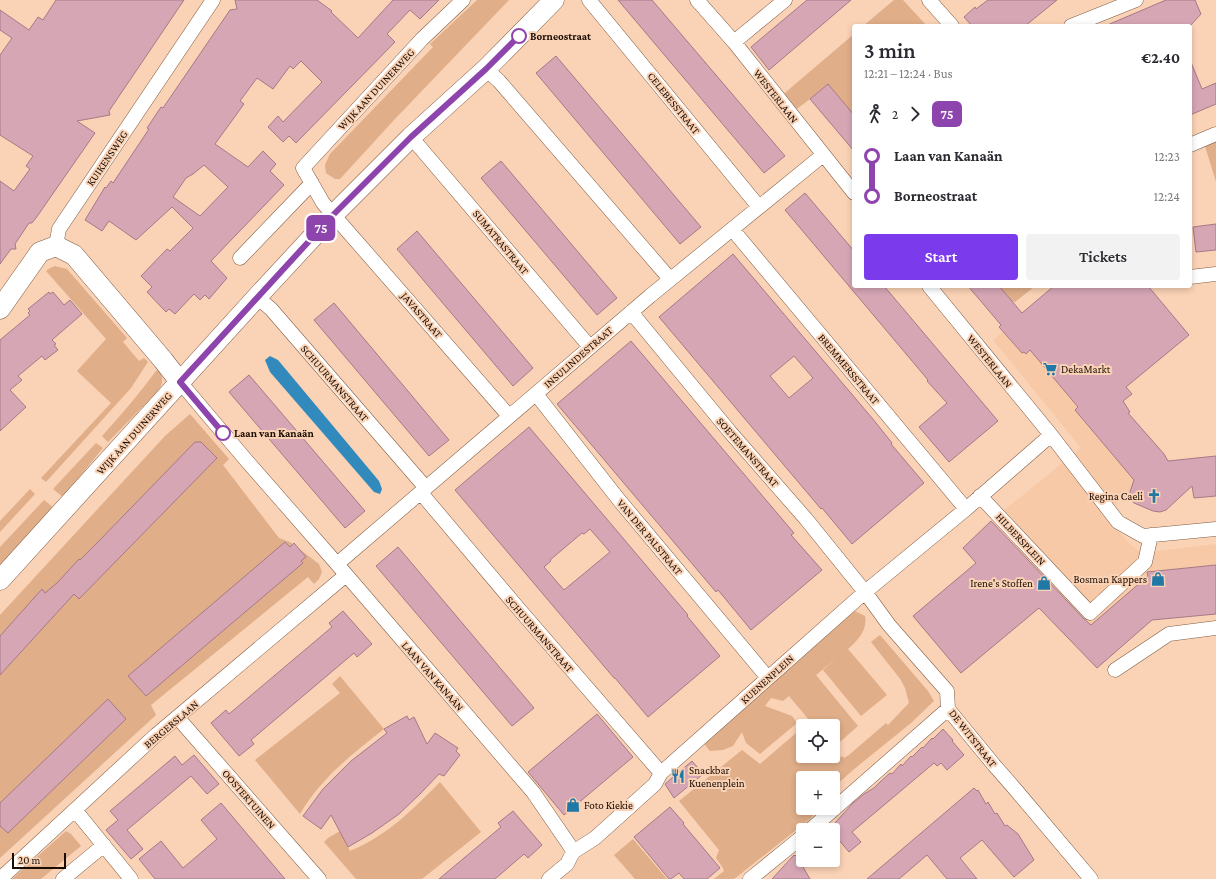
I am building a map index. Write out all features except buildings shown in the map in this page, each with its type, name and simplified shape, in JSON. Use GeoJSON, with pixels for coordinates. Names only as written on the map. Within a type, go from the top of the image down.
{"type":"FeatureCollection","features":[{"type":"Feature","properties":{"kind":"main road","name":"WIJK AAN DUINERWEG"},"geometry":{"type":"LineString","coordinates":[[0,580],[256,297],[333,215],[411,137],[486,69],[554,0]]}},
{"type":"Feature","properties":{"kind":"main road"},"geometry":{"type":"LineString","coordinates":[[0,309],[40,252],[56,246]]}},
{"type":"Feature","properties":{"kind":"main road","name":"LAAN VAN KANAÄN"},"geometry":{"type":"LineString","coordinates":[[56,246],[74,255],[180,382]]}},
{"type":"Feature","properties":{"kind":"street","name":"KUIKENSWEG"},"geometry":{"type":"LineString","coordinates":[[56,246],[59,229],[213,0]]}},
{"type":"Feature","properties":{"kind":"street","name":"WIJK AAN DUINERWEG"},"geometry":{"type":"LineString","coordinates":[[333,215],[323,203],[303,168],[422,39],[463,0]]}},
{"type":"Feature","properties":{"kind":"street","name":"CELEBESSTRAAT"},"geometry":{"type":"LineString","coordinates":[[589,0],[759,207]]}},
{"type":"Feature","properties":{"kind":"street","name":"WESTERLAAN"},"geometry":{"type":"LineString","coordinates":[[697,0],[734,42],[852,191]]}},
{"type":"Feature","properties":{"kind":"street"},"geometry":{"type":"LineString","coordinates":[[734,42],[785,0]]}},
{"type":"Feature","properties":{"kind":"street"},"geometry":{"type":"LineString","coordinates":[[929,0],[950,24]]}},
{"type":"Feature","properties":{"kind":"street"},"geometry":{"type":"LineString","coordinates":[[1076,24],[1136,0]]}},
{"type":"Feature","properties":{"kind":"street"},"geometry":{"type":"LineString","coordinates":[[486,69],[499,81],[670,279]]}},
{"type":"Feature","properties":{"kind":"street"},"geometry":{"type":"LineString","coordinates":[[1192,144],[1216,134]]}},
{"type":"Feature","properties":{"kind":"street","name":"SUMATRASTRAAT"},"geometry":{"type":"LineString","coordinates":[[411,137],[590,347]]}},
{"type":"Feature","properties":{"kind":"street","name":"INSULINDESTRAAT"},"geometry":{"type":"LineString","coordinates":[[337,564],[670,279],[823,155]]}},
{"type":"Feature","properties":{"kind":"street"},"geometry":{"type":"LineString","coordinates":[[240,258],[312,184]]}},
{"type":"Feature","properties":{"kind":"street","name":"JAVASTRAAT"},"geometry":{"type":"LineString","coordinates":[[333,215],[347,229],[509,416]]}},
{"type":"Feature","properties":{"kind":"street","name":"BREMMERSSTRAAT"},"geometry":{"type":"LineString","coordinates":[[732,229],[966,509]]}},
{"type":"Feature","properties":{"kind":"street"},"geometry":{"type":"LineString","coordinates":[[1192,277],[1216,274]]}},
{"type":"Feature","properties":{"kind":"street","name":"WESTERLAAN"},"geometry":{"type":"LineString","coordinates":[[931,288],[1051,435]]}},
{"type":"Feature","properties":{"kind":"street","name":"SCHUURMANSTRAAT"},"geometry":{"type":"LineString","coordinates":[[256,297],[271,309],[423,490],[518,608],[661,773]]}},
{"type":"Feature","properties":{"kind":"street","name":"SOETEMANSTRAAT"},"geometry":{"type":"LineString","coordinates":[[631,312],[730,432],[806,518],[865,592]]}},
{"type":"Feature","properties":{"kind":"street","name":"LAAN VAN KANAÄN"},"geometry":{"type":"LineString","coordinates":[[180,382],[533,792],[570,846],[570,858]]}},
{"type":"Feature","properties":{"kind":"street","name":"VAN DER PALSTRAAT"},"geometry":{"type":"LineString","coordinates":[[536,394],[619,500],[768,678]]}},
{"type":"Feature","properties":{"kind":"street"},"geometry":{"type":"LineString","coordinates":[[966,509],[1051,435],[1118,522],[1143,536],[1216,529]]}},
{"type":"Feature","properties":{"kind":"street","name":"HILBERSPLEIN"},"geometry":{"type":"LineString","coordinates":[[980,496],[1090,613],[1145,562],[1151,535]]}},
{"type":"Feature","properties":{"kind":"street","name":"KUENENPLEIN"},"geometry":{"type":"LineString","coordinates":[[550,879],[570,858],[601,833],[655,784],[661,773],[865,592],[966,509]]}},
{"type":"Feature","properties":{"kind":"street","name":"BERGERSLAAN"},"geometry":{"type":"LineString","coordinates":[[0,879],[156,736],[346,575]]}},
{"type":"Feature","properties":{"kind":"street","name":"DE WITSTRAAT"},"geometry":{"type":"LineString","coordinates":[[865,592],[889,625],[947,691],[948,709],[1091,879]]}},
{"type":"Feature","properties":{"kind":"street"},"geometry":{"type":"LineString","coordinates":[[1115,670],[1169,634],[1216,628]]}},
{"type":"Feature","properties":{"kind":"street"},"geometry":{"type":"LineString","coordinates":[[818,823],[948,709]]}},
{"type":"Feature","properties":{"kind":"street","name":"OOSTERTUINEN"},"geometry":{"type":"LineString","coordinates":[[178,718],[319,879]]}},
{"type":"Feature","properties":{"kind":"street"},"geometry":{"type":"LineString","coordinates":[[75,810],[131,879]]}},
{"type":"Feature","properties":{"kind":"street"},"geometry":{"type":"LineString","coordinates":[[750,879],[796,842]]}},
{"type":"Feature","properties":{"kind":"street"},"geometry":{"type":"LineString","coordinates":[[63,879],[104,845]]}},
{"type":"Feature","properties":{"kind":"shaded area"},"geometry":{"type":"Polygon","coordinates":[[[477,0],[509,0],[394,120],[340,179],[335,179],[326,173],[325,165],[330,154],[433,47],[430,44],[477,0]]]}},
{"type":"Feature","properties":{"kind":"shaded area"},"geometry":{"type":"Polygon","coordinates":[[[894,0],[903,0],[925,24],[865,24],[894,0]]]}},
{"type":"Feature","properties":{"kind":"shaded area"},"geometry":{"type":"Polygon","coordinates":[[[852,36],[852,113],[828,84],[794,111],[780,97],[852,36]]]}},
{"type":"Feature","properties":{"kind":"shaded area"},"geometry":{"type":"Polygon","coordinates":[[[1216,142],[1216,182],[1205,146],[1216,142]]]}},
{"type":"Feature","properties":{"kind":"shaded area"},"geometry":{"type":"Polygon","coordinates":[[[55,266],[67,269],[127,338],[123,342],[139,361],[144,358],[148,362],[131,388],[46,482],[41,478],[111,403],[77,371],[106,339],[46,271],[55,266]]]}},
{"type":"Feature","properties":{"kind":"shaded area"},"geometry":{"type":"Polygon","coordinates":[[[1001,288],[1032,288],[1015,302],[1012,301],[1001,288]]]}},
{"type":"Feature","properties":{"kind":"shaded area"},"geometry":{"type":"Polygon","coordinates":[[[1055,288],[1058,288],[1103,404],[1158,471],[1102,514],[1130,544],[1142,553],[1216,544],[1216,598],[1144,610],[1099,650],[982,530],[1081,448],[993,340],[1055,288]]]}},
{"type":"Feature","properties":{"kind":"shaded area"},"geometry":{"type":"Polygon","coordinates":[[[158,370],[162,380],[158,391],[108,442],[102,436],[158,370]]]}},
{"type":"Feature","properties":{"kind":"shaded area"},"geometry":{"type":"Polygon","coordinates":[[[190,414],[229,459],[223,465],[279,538],[290,542],[319,564],[322,572],[319,579],[314,584],[308,577],[151,705],[156,715],[0,858],[0,615],[165,436],[190,414]]]}},
{"type":"Feature","properties":{"kind":"shaded area"},"geometry":{"type":"Polygon","coordinates":[[[96,443],[103,448],[63,497],[53,489],[96,443]]]}},
{"type":"Feature","properties":{"kind":"shaded area"},"geometry":{"type":"Polygon","coordinates":[[[30,489],[35,494],[0,532],[0,521],[30,489]]]}},
{"type":"Feature","properties":{"kind":"shaded area"},"geometry":{"type":"Polygon","coordinates":[[[44,500],[54,508],[0,566],[0,547],[44,500]]]}},
{"type":"Feature","properties":{"kind":"shaded area"},"geometry":{"type":"Polygon","coordinates":[[[855,611],[865,616],[865,626],[861,635],[848,649],[887,695],[861,716],[823,670],[838,657],[816,675],[858,726],[840,742],[840,719],[808,719],[789,696],[783,701],[771,698],[765,706],[792,716],[796,724],[760,754],[746,743],[742,732],[733,746],[723,750],[710,751],[705,745],[707,738],[855,611]]]}},
{"type":"Feature","properties":{"kind":"shaded area"},"geometry":{"type":"Polygon","coordinates":[[[880,635],[928,691],[934,701],[911,723],[840,782],[840,771],[796,771],[796,815],[814,815],[805,823],[796,823],[796,830],[734,879],[714,879],[724,871],[716,858],[719,850],[679,801],[742,750],[760,764],[796,733],[796,763],[840,763],[840,758],[842,756],[844,758],[849,755],[886,723],[888,725],[909,703],[901,680],[871,642],[880,635]]]}},
{"type":"Feature","properties":{"kind":"shaded area"},"geometry":{"type":"Polygon","coordinates":[[[340,676],[384,729],[349,757],[327,778],[308,801],[300,814],[255,760],[340,693],[332,684],[340,676]]]}},
{"type":"Feature","properties":{"kind":"shaded area"},"geometry":{"type":"Polygon","coordinates":[[[440,782],[481,832],[422,879],[356,879],[324,842],[340,831],[350,851],[364,845],[388,830],[440,782]]]}},
{"type":"Feature","properties":{"kind":"shaded area"},"geometry":{"type":"Polygon","coordinates":[[[66,831],[71,834],[81,846],[41,879],[12,879],[66,831]]]}},
{"type":"Feature","properties":{"kind":"shaded area"},"geometry":{"type":"Polygon","coordinates":[[[633,839],[667,879],[635,879],[614,855],[633,839]]]}},
{"type":"Feature","properties":{"kind":"water"},"geometry":{"type":"Polygon","coordinates":[[[270,356],[278,360],[379,481],[382,489],[380,494],[374,492],[270,372],[265,360],[270,356]]]}},
{"type":"Feature","properties":{"kind":"bus line","name":"75"},"geometry":{"type":"LineString","coordinates":[[223,433],[180,382],[256,297],[333,215],[411,137],[486,69],[519,36]]}},
{"type":"Feature","properties":{"kind":"place","name":"Borneostraat"},"geometry":{"type":"Point","coordinates":[519,36]}},
{"type":"Feature","properties":{"kind":"place","name":"DekaMarkt"},"geometry":{"type":"Point","coordinates":[1050,369]}},
{"type":"Feature","properties":{"kind":"place","name":"Laan van Kanaän"},"geometry":{"type":"Point","coordinates":[223,433]}},
{"type":"Feature","properties":{"kind":"place","name":"Regina Caeli"},"geometry":{"type":"Point","coordinates":[1154,496]}},
{"type":"Feature","properties":{"kind":"place","name":"Bosman Kappers"},"geometry":{"type":"Point","coordinates":[1158,579]}},
{"type":"Feature","properties":{"kind":"place","name":"Irene's Stoffen"},"geometry":{"type":"Point","coordinates":[1044,583]}},
{"type":"Feature","properties":{"kind":"place","name":"Snackbar Kuenenplein"},"geometry":{"type":"Point","coordinates":[678,776]}},
{"type":"Feature","properties":{"kind":"place","name":"Foto Kiekie"},"geometry":{"type":"Point","coordinates":[573,805]}}]}
